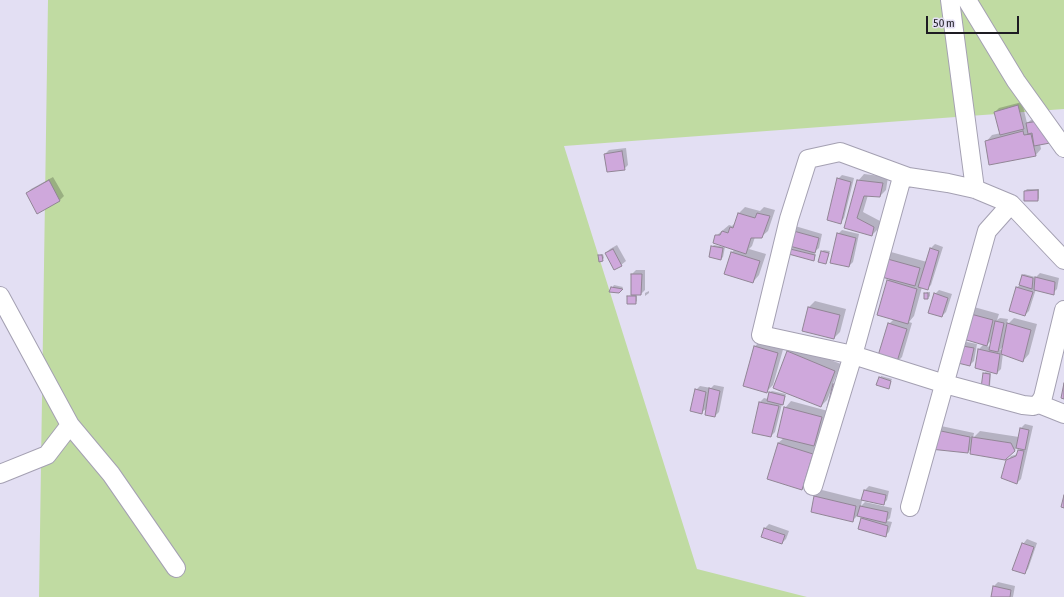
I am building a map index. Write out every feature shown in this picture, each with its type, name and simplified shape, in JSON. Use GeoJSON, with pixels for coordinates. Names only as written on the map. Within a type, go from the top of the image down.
{"type":"FeatureCollection","features":[{"type":"Feature","properties":{"kind":"street"},"geometry":{"type":"LineString","coordinates":[[950,0],[975,189]]}},
{"type":"Feature","properties":{"kind":"street"},"geometry":{"type":"LineString","coordinates":[[967,0],[1016,81],[1064,148]]}},
{"type":"Feature","properties":{"kind":"street"},"geometry":{"type":"LineString","coordinates":[[1064,260],[1011,204],[975,189],[916,177],[908,177],[840,152],[808,159],[791,211],[761,335],[853,355],[945,384],[1023,405],[1032,406],[1039,404],[1064,414]]}},
{"type":"Feature","properties":{"kind":"street"},"geometry":{"type":"LineString","coordinates":[[813,486],[853,355],[901,181],[908,177]]}},
{"type":"Feature","properties":{"kind":"street"},"geometry":{"type":"LineString","coordinates":[[910,507],[987,231],[1011,204]]}},
{"type":"Feature","properties":{"kind":"street"},"geometry":{"type":"LineString","coordinates":[[0,296],[70,425],[111,474],[176,568]]}},
{"type":"Feature","properties":{"kind":"street"},"geometry":{"type":"LineString","coordinates":[[1039,404],[1043,397],[1064,310]]}},
{"type":"Feature","properties":{"kind":"street"},"geometry":{"type":"LineString","coordinates":[[0,474],[47,455],[70,425]]}},
{"type":"Feature","properties":{"kind":"green space"},"geometry":{"type":"Polygon","coordinates":[[[48,0],[1064,0],[1064,109],[564,146],[697,569],[807,597],[39,597],[48,0]]]}},
{"type":"Feature","properties":{"kind":"building"},"geometry":{"type":"Polygon","coordinates":[[[1018,105],[1024,129],[1000,135],[994,112],[1018,105]]]}},
{"type":"Feature","properties":{"kind":"building"},"geometry":{"type":"Polygon","coordinates":[[[1045,120],[1050,143],[1034,146],[1032,133],[1028,134],[1026,123],[1045,120]]]}},
{"type":"Feature","properties":{"kind":"building"},"geometry":{"type":"Polygon","coordinates":[[[1023,131],[1024,135],[1031,134],[1036,156],[989,165],[985,141],[1023,131]]]}},
{"type":"Feature","properties":{"kind":"building"},"geometry":{"type":"Polygon","coordinates":[[[622,151],[625,170],[607,172],[604,154],[622,151]]]}},
{"type":"Feature","properties":{"kind":"building"},"geometry":{"type":"Polygon","coordinates":[[[837,178],[851,182],[841,224],[827,220],[837,178]]]}},
{"type":"Feature","properties":{"kind":"building"},"geometry":{"type":"Polygon","coordinates":[[[49,180],[60,201],[37,214],[26,193],[49,180]]]}},
{"type":"Feature","properties":{"kind":"building"},"geometry":{"type":"Polygon","coordinates":[[[857,180],[883,183],[880,197],[864,196],[857,218],[874,227],[872,236],[844,228],[857,180]]]}},
{"type":"Feature","properties":{"kind":"building"},"geometry":{"type":"Polygon","coordinates":[[[1038,190],[1038,201],[1024,201],[1024,191],[1038,190]]]}},
{"type":"Feature","properties":{"kind":"building"},"geometry":{"type":"Polygon","coordinates":[[[738,213],[755,218],[757,213],[770,216],[762,238],[751,238],[746,254],[713,243],[715,235],[720,235],[722,231],[728,233],[730,227],[733,228],[738,213]]]}},
{"type":"Feature","properties":{"kind":"building"},"geometry":{"type":"Polygon","coordinates":[[[790,230],[819,238],[815,253],[786,245],[790,230]]]}},
{"type":"Feature","properties":{"kind":"building"},"geometry":{"type":"Polygon","coordinates":[[[837,233],[856,238],[849,267],[830,263],[837,233]]]}},
{"type":"Feature","properties":{"kind":"building"},"geometry":{"type":"Polygon","coordinates":[[[711,246],[723,248],[721,260],[709,257],[711,246]]]}},
{"type":"Feature","properties":{"kind":"building"},"geometry":{"type":"Polygon","coordinates":[[[786,248],[815,255],[814,261],[785,253],[786,248]]]}},
{"type":"Feature","properties":{"kind":"building"},"geometry":{"type":"Polygon","coordinates":[[[930,248],[939,251],[928,290],[918,287],[930,248]]]}},
{"type":"Feature","properties":{"kind":"building"},"geometry":{"type":"Polygon","coordinates":[[[613,249],[622,266],[614,270],[605,253],[613,249]]]}},
{"type":"Feature","properties":{"kind":"building"},"geometry":{"type":"Polygon","coordinates":[[[821,251],[829,253],[826,264],[818,262],[821,251]]]}},
{"type":"Feature","properties":{"kind":"building"},"geometry":{"type":"Polygon","coordinates":[[[731,252],[760,261],[753,283],[724,274],[731,252]]]}},
{"type":"Feature","properties":{"kind":"building"},"geometry":{"type":"Polygon","coordinates":[[[598,255],[602,255],[603,261],[599,262],[598,255]]]}},
{"type":"Feature","properties":{"kind":"building"},"geometry":{"type":"Polygon","coordinates":[[[884,258],[920,268],[915,286],[878,276],[884,258]]]}},
{"type":"Feature","properties":{"kind":"building"},"geometry":{"type":"Polygon","coordinates":[[[631,274],[642,274],[641,295],[631,295],[631,274]]]}},
{"type":"Feature","properties":{"kind":"building"},"geometry":{"type":"Polygon","coordinates":[[[1022,275],[1033,278],[1032,289],[1019,285],[1022,275]]]}},
{"type":"Feature","properties":{"kind":"building"},"geometry":{"type":"Polygon","coordinates":[[[1035,277],[1055,282],[1054,295],[1034,290],[1035,277]]]}},
{"type":"Feature","properties":{"kind":"building"},"geometry":{"type":"Polygon","coordinates":[[[887,280],[917,289],[908,324],[877,315],[887,280]]]}},
{"type":"Feature","properties":{"kind":"building"},"geometry":{"type":"Polygon","coordinates":[[[611,287],[623,289],[619,293],[609,292],[611,287]]]}},
{"type":"Feature","properties":{"kind":"building"},"geometry":{"type":"Polygon","coordinates":[[[1016,287],[1033,292],[1025,316],[1009,311],[1016,287]]]}},
{"type":"Feature","properties":{"kind":"building"},"geometry":{"type":"Polygon","coordinates":[[[924,293],[928,293],[928,299],[924,299],[924,293]]]}},
{"type":"Feature","properties":{"kind":"building"},"geometry":{"type":"Polygon","coordinates":[[[934,293],[948,298],[942,317],[928,313],[934,293]]]}},
{"type":"Feature","properties":{"kind":"building"},"geometry":{"type":"Polygon","coordinates":[[[627,296],[636,296],[636,304],[627,304],[627,296]]]}},
{"type":"Feature","properties":{"kind":"building"},"geometry":{"type":"Polygon","coordinates":[[[808,307],[840,315],[834,339],[802,331],[808,307]]]}},
{"type":"Feature","properties":{"kind":"building"},"geometry":{"type":"Polygon","coordinates":[[[967,313],[993,320],[987,346],[960,338],[967,313]]]}},
{"type":"Feature","properties":{"kind":"building"},"geometry":{"type":"Polygon","coordinates":[[[995,321],[1004,323],[998,352],[989,350],[995,321]]]}},
{"type":"Feature","properties":{"kind":"building"},"geometry":{"type":"Polygon","coordinates":[[[888,323],[907,329],[896,365],[877,359],[888,323]]]}},
{"type":"Feature","properties":{"kind":"building"},"geometry":{"type":"Polygon","coordinates":[[[1007,323],[1031,330],[1023,362],[1001,354],[1007,323]]]}},
{"type":"Feature","properties":{"kind":"building"},"geometry":{"type":"Polygon","coordinates":[[[957,345],[974,348],[970,366],[954,362],[957,345]]]}},
{"type":"Feature","properties":{"kind":"building"},"geometry":{"type":"Polygon","coordinates":[[[754,346],[778,353],[767,393],[743,386],[754,346]]]}},
{"type":"Feature","properties":{"kind":"building"},"geometry":{"type":"Polygon","coordinates":[[[978,349],[1000,354],[997,374],[975,368],[978,349]]]}},
{"type":"Feature","properties":{"kind":"building"},"geometry":{"type":"Polygon","coordinates":[[[787,351],[835,371],[821,407],[773,388],[787,351]]]}},
{"type":"Feature","properties":{"kind":"building"},"geometry":{"type":"Polygon","coordinates":[[[983,373],[990,374],[989,388],[981,388],[983,373]]]}},
{"type":"Feature","properties":{"kind":"building"},"geometry":{"type":"Polygon","coordinates":[[[879,377],[891,381],[889,389],[876,385],[879,377]]]}},
{"type":"Feature","properties":{"kind":"building"},"geometry":{"type":"Polygon","coordinates":[[[1064,383],[1064,399],[1061,398],[1064,383]]]}},
{"type":"Feature","properties":{"kind":"building"},"geometry":{"type":"Polygon","coordinates":[[[833,384],[839,386],[833,410],[827,408],[833,384]]]}},
{"type":"Feature","properties":{"kind":"building"},"geometry":{"type":"Polygon","coordinates":[[[709,388],[720,391],[715,417],[705,415],[709,388]]]}},
{"type":"Feature","properties":{"kind":"building"},"geometry":{"type":"Polygon","coordinates":[[[695,389],[706,392],[702,414],[690,411],[695,389]]]}},
{"type":"Feature","properties":{"kind":"building"},"geometry":{"type":"Polygon","coordinates":[[[769,392],[785,396],[783,405],[767,401],[769,392]]]}},
{"type":"Feature","properties":{"kind":"building"},"geometry":{"type":"Polygon","coordinates":[[[759,402],[779,406],[771,437],[752,433],[759,402]]]}},
{"type":"Feature","properties":{"kind":"building"},"geometry":{"type":"Polygon","coordinates":[[[784,407],[822,417],[814,446],[777,437],[784,407]]]}},
{"type":"Feature","properties":{"kind":"building"},"geometry":{"type":"Polygon","coordinates":[[[1020,428],[1029,430],[1025,450],[1016,448],[1020,428]]]}},
{"type":"Feature","properties":{"kind":"building"},"geometry":{"type":"Polygon","coordinates":[[[936,430],[970,437],[968,453],[930,449],[936,430]]]}},
{"type":"Feature","properties":{"kind":"building"},"geometry":{"type":"Polygon","coordinates":[[[972,437],[1011,443],[1015,451],[1005,460],[970,454],[972,437]]]}},
{"type":"Feature","properties":{"kind":"building"},"geometry":{"type":"Polygon","coordinates":[[[778,443],[813,454],[802,490],[767,479],[778,443]]]}},
{"type":"Feature","properties":{"kind":"building"},"geometry":{"type":"Polygon","coordinates":[[[1018,450],[1024,451],[1017,484],[1001,478],[1006,460],[1016,456],[1018,450]]]}},
{"type":"Feature","properties":{"kind":"building"},"geometry":{"type":"Polygon","coordinates":[[[864,490],[886,495],[884,505],[861,500],[864,490]]]}},
{"type":"Feature","properties":{"kind":"building"},"geometry":{"type":"Polygon","coordinates":[[[1064,495],[1064,508],[1061,507],[1064,495]]]}},
{"type":"Feature","properties":{"kind":"building"},"geometry":{"type":"Polygon","coordinates":[[[814,496],[856,506],[853,522],[811,512],[814,496]]]}},
{"type":"Feature","properties":{"kind":"building"},"geometry":{"type":"Polygon","coordinates":[[[860,506],[888,512],[886,523],[857,516],[860,506]]]}},
{"type":"Feature","properties":{"kind":"building"},"geometry":{"type":"Polygon","coordinates":[[[861,518],[888,526],[886,537],[858,529],[861,518]]]}},
{"type":"Feature","properties":{"kind":"building"},"geometry":{"type":"Polygon","coordinates":[[[764,528],[785,535],[782,544],[761,537],[764,528]]]}},
{"type":"Feature","properties":{"kind":"building"},"geometry":{"type":"Polygon","coordinates":[[[1022,543],[1034,547],[1025,574],[1012,570],[1022,543]]]}},
{"type":"Feature","properties":{"kind":"building"},"geometry":{"type":"Polygon","coordinates":[[[993,586],[1011,590],[1010,597],[991,597],[993,586]]]}}]}
